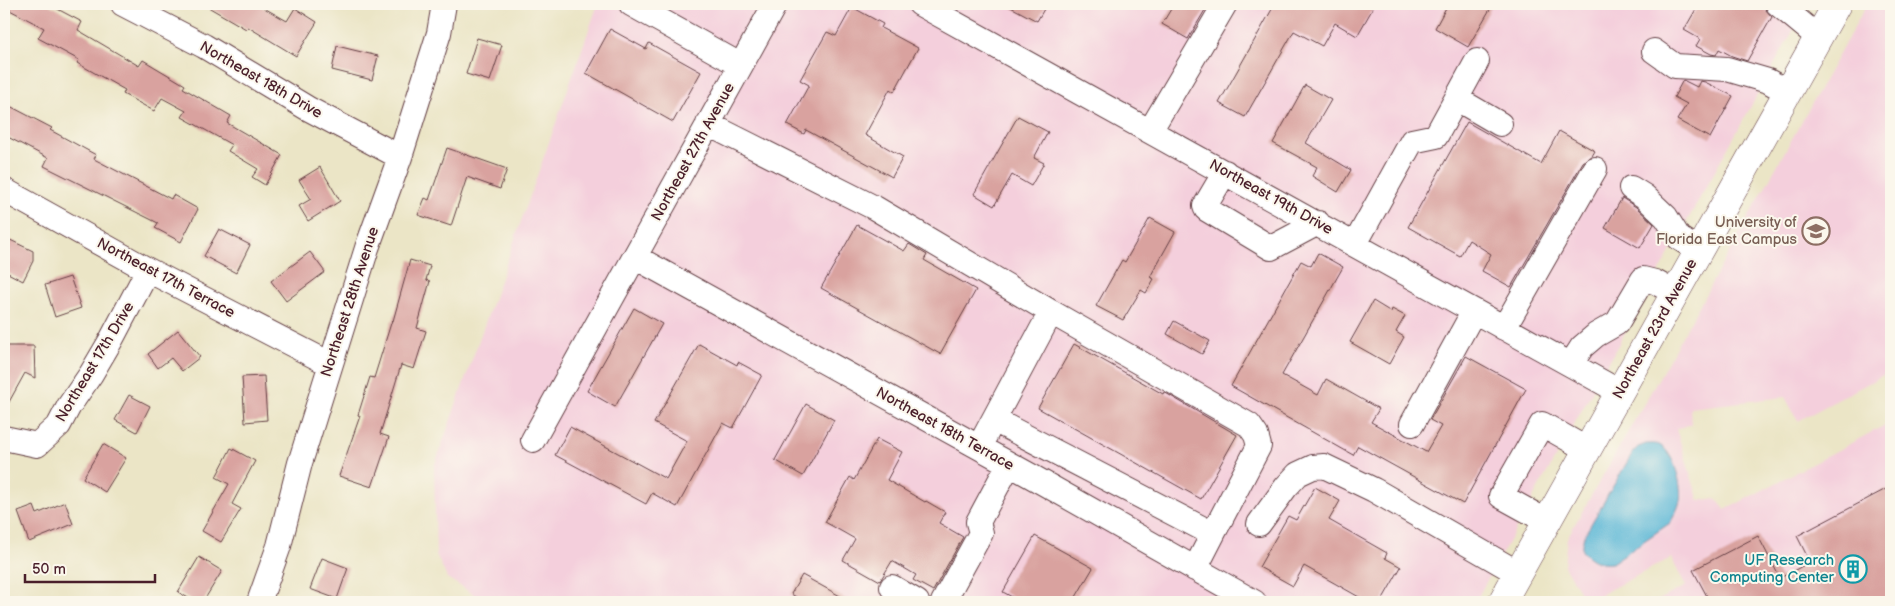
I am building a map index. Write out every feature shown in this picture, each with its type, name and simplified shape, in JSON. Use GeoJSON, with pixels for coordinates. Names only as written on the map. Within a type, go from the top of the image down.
{"type":"FeatureCollection","features":[{"type":"Feature","properties":{"kind":"main road","name":"Northeast 23rd Avenue"},"geometry":{"type":"LineString","coordinates":[[1502,602],[1837,4]]}},
{"type":"Feature","properties":{"kind":"street","name":"Northeast 18th Drive"},"geometry":{"type":"LineString","coordinates":[[123,4],[204,46],[307,108],[400,157]]}},
{"type":"Feature","properties":{"kind":"street","name":"Northeast 28th Avenue"},"geometry":{"type":"LineString","coordinates":[[259,602],[279,546],[300,462],[330,364],[367,248],[400,157],[439,33],[444,4]]}},
{"type":"Feature","properties":{"kind":"street"},"geometry":{"type":"LineString","coordinates":[[631,4],[740,65]]}},
{"type":"Feature","properties":{"kind":"street","name":"Northeast 27th Avenue"},"geometry":{"type":"LineString","coordinates":[[533,440],[636,257],[740,65],[776,4]]}},
{"type":"Feature","properties":{"kind":"street","name":"Northeast 19th Drive"},"geometry":{"type":"LineString","coordinates":[[920,4],[1620,392]]}},
{"type":"Feature","properties":{"kind":"street"},"geometry":{"type":"LineString","coordinates":[[1150,131],[1225,4]]}},
{"type":"Feature","properties":{"kind":"street"},"geometry":{"type":"LineString","coordinates":[[1778,4],[1818,37]]}},
{"type":"Feature","properties":{"kind":"street"},"geometry":{"type":"LineString","coordinates":[[1654,51],[1674,66],[1727,70],[1768,81],[1788,92]]}},
{"type":"Feature","properties":{"kind":"street"},"geometry":{"type":"LineString","coordinates":[[1355,244],[1412,141],[1436,136],[1477,61]]}},
{"type":"Feature","properties":{"kind":"street"},"geometry":{"type":"LineString","coordinates":[[1457,99],[1500,124]]}},
{"type":"Feature","properties":{"kind":"street"},"geometry":{"type":"LineString","coordinates":[[708,124],[875,208],[1051,312],[1249,425],[1256,435],[1259,446],[1195,569]]}},
{"type":"Feature","properties":{"kind":"street"},"geometry":{"type":"LineString","coordinates":[[1504,328],[1595,169]]}},
{"type":"Feature","properties":{"kind":"street"},"geometry":{"type":"LineString","coordinates":[[1225,172],[1205,206],[1206,209],[1271,248],[1318,223]]}},
{"type":"Feature","properties":{"kind":"street"},"geometry":{"type":"LineString","coordinates":[[1631,188],[1644,196],[1666,217],[1679,238],[1699,251]]}},
{"type":"Feature","properties":{"kind":"street","name":"Northeast 17th Terrace"},"geometry":{"type":"LineString","coordinates":[[4,190],[148,270],[330,364]]}},
{"type":"Feature","properties":{"kind":"street","name":"Northeast 18th Terrace"},"geometry":{"type":"LineString","coordinates":[[636,257],[1254,602]]}},
{"type":"Feature","properties":{"kind":"street","name":"Northeast 17th Drive"},"geometry":{"type":"LineString","coordinates":[[4,438],[37,445],[59,425],[111,340],[148,270]]}},
{"type":"Feature","properties":{"kind":"street"},"geometry":{"type":"LineString","coordinates":[[1571,364],[1582,347],[1596,335],[1617,323],[1643,279],[1655,282],[1675,293]]}},
{"type":"Feature","properties":{"kind":"street"},"geometry":{"type":"LineString","coordinates":[[1412,424],[1474,311]]}},
{"type":"Feature","properties":{"kind":"street"},"geometry":{"type":"LineString","coordinates":[[979,447],[1051,312]]}},
{"type":"Feature","properties":{"kind":"street"},"geometry":{"type":"LineString","coordinates":[[994,420],[1213,534]]}},
{"type":"Feature","properties":{"kind":"street"},"geometry":{"type":"LineString","coordinates":[[1548,522],[1501,496],[1542,424],[1588,450]]}},
{"type":"Feature","properties":{"kind":"street"},"geometry":{"type":"LineString","coordinates":[[943,602],[981,533],[978,522],[1009,464]]}},
{"type":"Feature","properties":{"kind":"street"},"geometry":{"type":"LineString","coordinates":[[1259,524],[1298,474],[1312,467],[1324,466],[1374,490],[1518,574]]}},
{"type":"Feature","properties":{"kind":"street"},"geometry":{"type":"LineString","coordinates":[[892,587],[917,602]]}},
{"type":"Feature","properties":{"kind":"shaded area"},"geometry":{"type":"Polygon","coordinates":[[[598,4],[1808,4],[1475,602],[471,602],[475,595],[447,578],[436,554],[434,467],[598,4]]]}},
{"type":"Feature","properties":{"kind":"shaded area","name":"University of Florida East Campus"},"geometry":{"type":"Polygon","coordinates":[[[1867,4],[1891,4],[1891,371],[1798,421],[1785,397],[1690,408],[1691,424],[1676,429],[1699,501],[1715,498],[1725,510],[1891,422],[1891,499],[1886,489],[1797,536],[1832,602],[1804,602],[1788,573],[1734,602],[1655,602],[1686,586],[1671,558],[1586,602],[1580,602],[1581,594],[1564,566],[1567,538],[1660,376],[1867,4]]]}},
{"type":"Feature","properties":{"kind":"water"},"geometry":{"type":"Polygon","coordinates":[[[1646,444],[1661,446],[1666,450],[1674,463],[1681,495],[1677,510],[1670,523],[1612,563],[1596,561],[1582,551],[1584,536],[1633,452],[1638,447],[1646,444]]]}},
{"type":"Feature","properties":{"kind":"building"},"geometry":{"type":"Polygon","coordinates":[[[4,4],[48,4],[82,22],[78,30],[139,66],[143,60],[185,85],[183,88],[231,116],[227,123],[282,155],[265,185],[252,177],[258,169],[228,151],[232,145],[182,117],[186,111],[162,98],[154,111],[123,94],[125,90],[77,63],[79,60],[38,38],[44,28],[4,7],[4,4]]]}},
{"type":"Feature","properties":{"kind":"building"},"geometry":{"type":"Polygon","coordinates":[[[203,4],[257,4],[287,21],[295,8],[317,22],[296,56],[248,27],[246,29],[203,4]]]}},
{"type":"Feature","properties":{"kind":"building"},"geometry":{"type":"Polygon","coordinates":[[[1005,4],[1047,4],[1037,21],[1005,4]]]}},
{"type":"Feature","properties":{"kind":"building"},"geometry":{"type":"Polygon","coordinates":[[[1174,4],[1204,4],[1201,8],[1205,10],[1188,39],[1162,24],[1174,4]]]}},
{"type":"Feature","properties":{"kind":"building"},"geometry":{"type":"Polygon","coordinates":[[[1275,4],[1365,4],[1373,8],[1357,36],[1335,23],[1322,46],[1294,31],[1245,117],[1219,103],[1275,4]]]}},
{"type":"Feature","properties":{"kind":"building"},"geometry":{"type":"Polygon","coordinates":[[[1448,4],[1493,4],[1468,47],[1435,28],[1448,4]]]}},
{"type":"Feature","properties":{"kind":"building"},"geometry":{"type":"Polygon","coordinates":[[[1699,4],[1765,5],[1765,9],[1772,17],[1747,61],[1719,49],[1716,55],[1696,46],[1700,39],[1684,30],[1699,4]]]}},
{"type":"Feature","properties":{"kind":"building"},"geometry":{"type":"Polygon","coordinates":[[[852,7],[883,24],[881,28],[918,48],[894,92],[890,89],[865,135],[903,157],[892,177],[806,130],[804,134],[787,125],[809,85],[800,80],[827,32],[836,36],[852,7]]]}},
{"type":"Feature","properties":{"kind":"building"},"geometry":{"type":"Polygon","coordinates":[[[610,29],[646,49],[649,43],[701,72],[673,122],[586,73],[610,29]]]}},
{"type":"Feature","properties":{"kind":"building"},"geometry":{"type":"Polygon","coordinates":[[[477,38],[502,45],[490,81],[466,74],[477,38]]]}},
{"type":"Feature","properties":{"kind":"building"},"geometry":{"type":"Polygon","coordinates":[[[337,46],[378,56],[372,80],[332,70],[337,46]]]}},
{"type":"Feature","properties":{"kind":"building"},"geometry":{"type":"Polygon","coordinates":[[[1683,80],[1697,87],[1700,81],[1705,82],[1733,96],[1710,138],[1677,120],[1687,104],[1674,97],[1683,80]]]}},
{"type":"Feature","properties":{"kind":"building"},"geometry":{"type":"Polygon","coordinates":[[[1305,85],[1331,100],[1306,143],[1351,170],[1338,192],[1312,176],[1317,167],[1273,143],[1305,85]]]}},
{"type":"Feature","properties":{"kind":"building"},"geometry":{"type":"Polygon","coordinates":[[[4,103],[52,128],[50,130],[96,155],[94,159],[171,199],[173,195],[198,209],[181,242],[155,228],[158,223],[44,166],[48,158],[4,135],[4,103]]]}},
{"type":"Feature","properties":{"kind":"building"},"geometry":{"type":"Polygon","coordinates":[[[1018,116],[1048,132],[1034,158],[1044,163],[1031,186],[1012,175],[994,206],[974,194],[1018,116]]]}},
{"type":"Feature","properties":{"kind":"building"},"geometry":{"type":"Polygon","coordinates":[[[1467,122],[1541,164],[1559,131],[1595,151],[1592,156],[1583,162],[1511,287],[1482,271],[1491,254],[1469,240],[1460,256],[1408,227],[1467,122]]]}},
{"type":"Feature","properties":{"kind":"building"},"geometry":{"type":"Polygon","coordinates":[[[447,148],[507,169],[500,189],[467,177],[451,226],[418,215],[425,198],[429,200],[447,148]]]}},
{"type":"Feature","properties":{"kind":"building"},"geometry":{"type":"Polygon","coordinates":[[[320,167],[340,201],[308,221],[299,206],[311,199],[299,180],[320,167]]]}},
{"type":"Feature","properties":{"kind":"building"},"geometry":{"type":"Polygon","coordinates":[[[1622,198],[1636,207],[1654,224],[1640,248],[1605,228],[1622,198]]]}},
{"type":"Feature","properties":{"kind":"building"},"geometry":{"type":"Polygon","coordinates":[[[1150,218],[1175,232],[1150,277],[1154,279],[1146,293],[1141,290],[1123,320],[1096,306],[1122,260],[1125,262],[1150,218]]]}},
{"type":"Feature","properties":{"kind":"building"},"geometry":{"type":"Polygon","coordinates":[[[857,225],[904,251],[909,244],[927,255],[924,260],[976,290],[940,354],[821,288],[857,225]]]}},
{"type":"Feature","properties":{"kind":"building"},"geometry":{"type":"Polygon","coordinates":[[[219,229],[250,245],[236,273],[204,256],[219,229]]]}},
{"type":"Feature","properties":{"kind":"building"},"geometry":{"type":"Polygon","coordinates":[[[4,237],[33,251],[33,261],[23,281],[4,271],[4,237]]]}},
{"type":"Feature","properties":{"kind":"building"},"geometry":{"type":"Polygon","coordinates":[[[310,252],[325,272],[286,301],[271,281],[310,252]]]}},
{"type":"Feature","properties":{"kind":"building"},"geometry":{"type":"Polygon","coordinates":[[[1318,253],[1343,267],[1282,375],[1318,395],[1326,379],[1379,409],[1371,422],[1426,452],[1441,426],[1430,420],[1466,356],[1526,389],[1463,504],[1358,446],[1353,455],[1231,386],[1301,261],[1311,266],[1318,253]]]}},
{"type":"Feature","properties":{"kind":"building"},"geometry":{"type":"Polygon","coordinates":[[[410,260],[430,266],[426,280],[430,281],[417,328],[426,331],[414,369],[401,365],[380,434],[389,437],[372,487],[339,476],[360,416],[358,415],[370,377],[374,378],[393,321],[410,260]]]}},
{"type":"Feature","properties":{"kind":"building"},"geometry":{"type":"Polygon","coordinates":[[[70,277],[81,308],[55,317],[45,285],[70,277]]]}},
{"type":"Feature","properties":{"kind":"building"},"geometry":{"type":"Polygon","coordinates":[[[1373,301],[1391,312],[1392,309],[1405,316],[1396,332],[1404,337],[1389,364],[1350,342],[1373,301]]]}},
{"type":"Feature","properties":{"kind":"building"},"geometry":{"type":"Polygon","coordinates":[[[634,308],[662,324],[615,407],[587,391],[634,308]]]}},
{"type":"Feature","properties":{"kind":"building"},"geometry":{"type":"Polygon","coordinates":[[[1174,321],[1210,341],[1202,354],[1167,334],[1174,321]]]}},
{"type":"Feature","properties":{"kind":"building"},"geometry":{"type":"Polygon","coordinates":[[[178,330],[200,357],[182,371],[171,358],[158,368],[148,354],[178,330]]]}},
{"type":"Feature","properties":{"kind":"building"},"geometry":{"type":"Polygon","coordinates":[[[699,344],[737,365],[738,362],[762,375],[733,428],[723,423],[677,507],[652,493],[646,504],[555,455],[570,427],[666,479],[687,441],[654,423],[699,344]]]}},
{"type":"Feature","properties":{"kind":"building"},"geometry":{"type":"Polygon","coordinates":[[[1074,344],[1163,394],[1164,392],[1237,435],[1201,499],[1038,408],[1074,344]]]}},
{"type":"Feature","properties":{"kind":"building"},"geometry":{"type":"Polygon","coordinates":[[[4,346],[34,346],[35,378],[25,373],[4,411],[4,346]]]}},
{"type":"Feature","properties":{"kind":"building"},"geometry":{"type":"Polygon","coordinates":[[[264,376],[267,420],[245,422],[242,377],[264,376]]]}},
{"type":"Feature","properties":{"kind":"building"},"geometry":{"type":"Polygon","coordinates":[[[129,395],[150,406],[137,432],[115,420],[129,395]]]}},
{"type":"Feature","properties":{"kind":"building"},"geometry":{"type":"Polygon","coordinates":[[[806,404],[834,420],[803,476],[775,460],[806,404]]]}},
{"type":"Feature","properties":{"kind":"building"},"geometry":{"type":"Polygon","coordinates":[[[877,439],[902,452],[887,480],[945,512],[939,523],[963,537],[933,591],[913,580],[916,575],[892,561],[880,581],[843,560],[855,539],[825,522],[850,477],[854,480],[877,439]]]}},
{"type":"Feature","properties":{"kind":"building"},"geometry":{"type":"Polygon","coordinates":[[[103,444],[126,458],[105,492],[83,478],[103,444]]]}},
{"type":"Feature","properties":{"kind":"building"},"geometry":{"type":"Polygon","coordinates":[[[231,448],[255,461],[232,504],[241,509],[221,542],[202,531],[229,484],[216,477],[231,448]]]}},
{"type":"Feature","properties":{"kind":"building"},"geometry":{"type":"Polygon","coordinates":[[[1315,487],[1340,501],[1329,520],[1387,553],[1385,558],[1401,567],[1381,602],[1368,602],[1304,566],[1293,586],[1259,567],[1288,516],[1296,520],[1315,487]]]}},
{"type":"Feature","properties":{"kind":"building"},"geometry":{"type":"Polygon","coordinates":[[[1886,489],[1891,499],[1891,602],[1710,602],[1693,570],[1758,536],[1780,578],[1810,562],[1797,536],[1886,489]]]}},
{"type":"Feature","properties":{"kind":"building"},"geometry":{"type":"Polygon","coordinates":[[[65,502],[73,524],[29,542],[18,512],[34,506],[37,514],[65,502]]]}},
{"type":"Feature","properties":{"kind":"building"},"geometry":{"type":"Polygon","coordinates":[[[1035,536],[1093,568],[1073,602],[1021,602],[1003,592],[1035,536]]]}},
{"type":"Feature","properties":{"kind":"building"},"geometry":{"type":"Polygon","coordinates":[[[199,557],[222,571],[203,602],[195,602],[178,592],[199,557]]]}},
{"type":"Feature","properties":{"kind":"building"},"geometry":{"type":"Polygon","coordinates":[[[322,558],[348,568],[337,599],[310,589],[322,558]]]}},
{"type":"Feature","properties":{"kind":"building"},"geometry":{"type":"Polygon","coordinates":[[[802,575],[851,602],[805,602],[791,594],[802,575]]]}},
{"type":"Feature","properties":{"kind":"place","name":"University of Florida East Campus"},"geometry":{"type":"Point","coordinates":[1816,231]}},
{"type":"Feature","properties":{"kind":"place","name":"UF Research Computing Center"},"geometry":{"type":"Point","coordinates":[1853,569]}}]}
